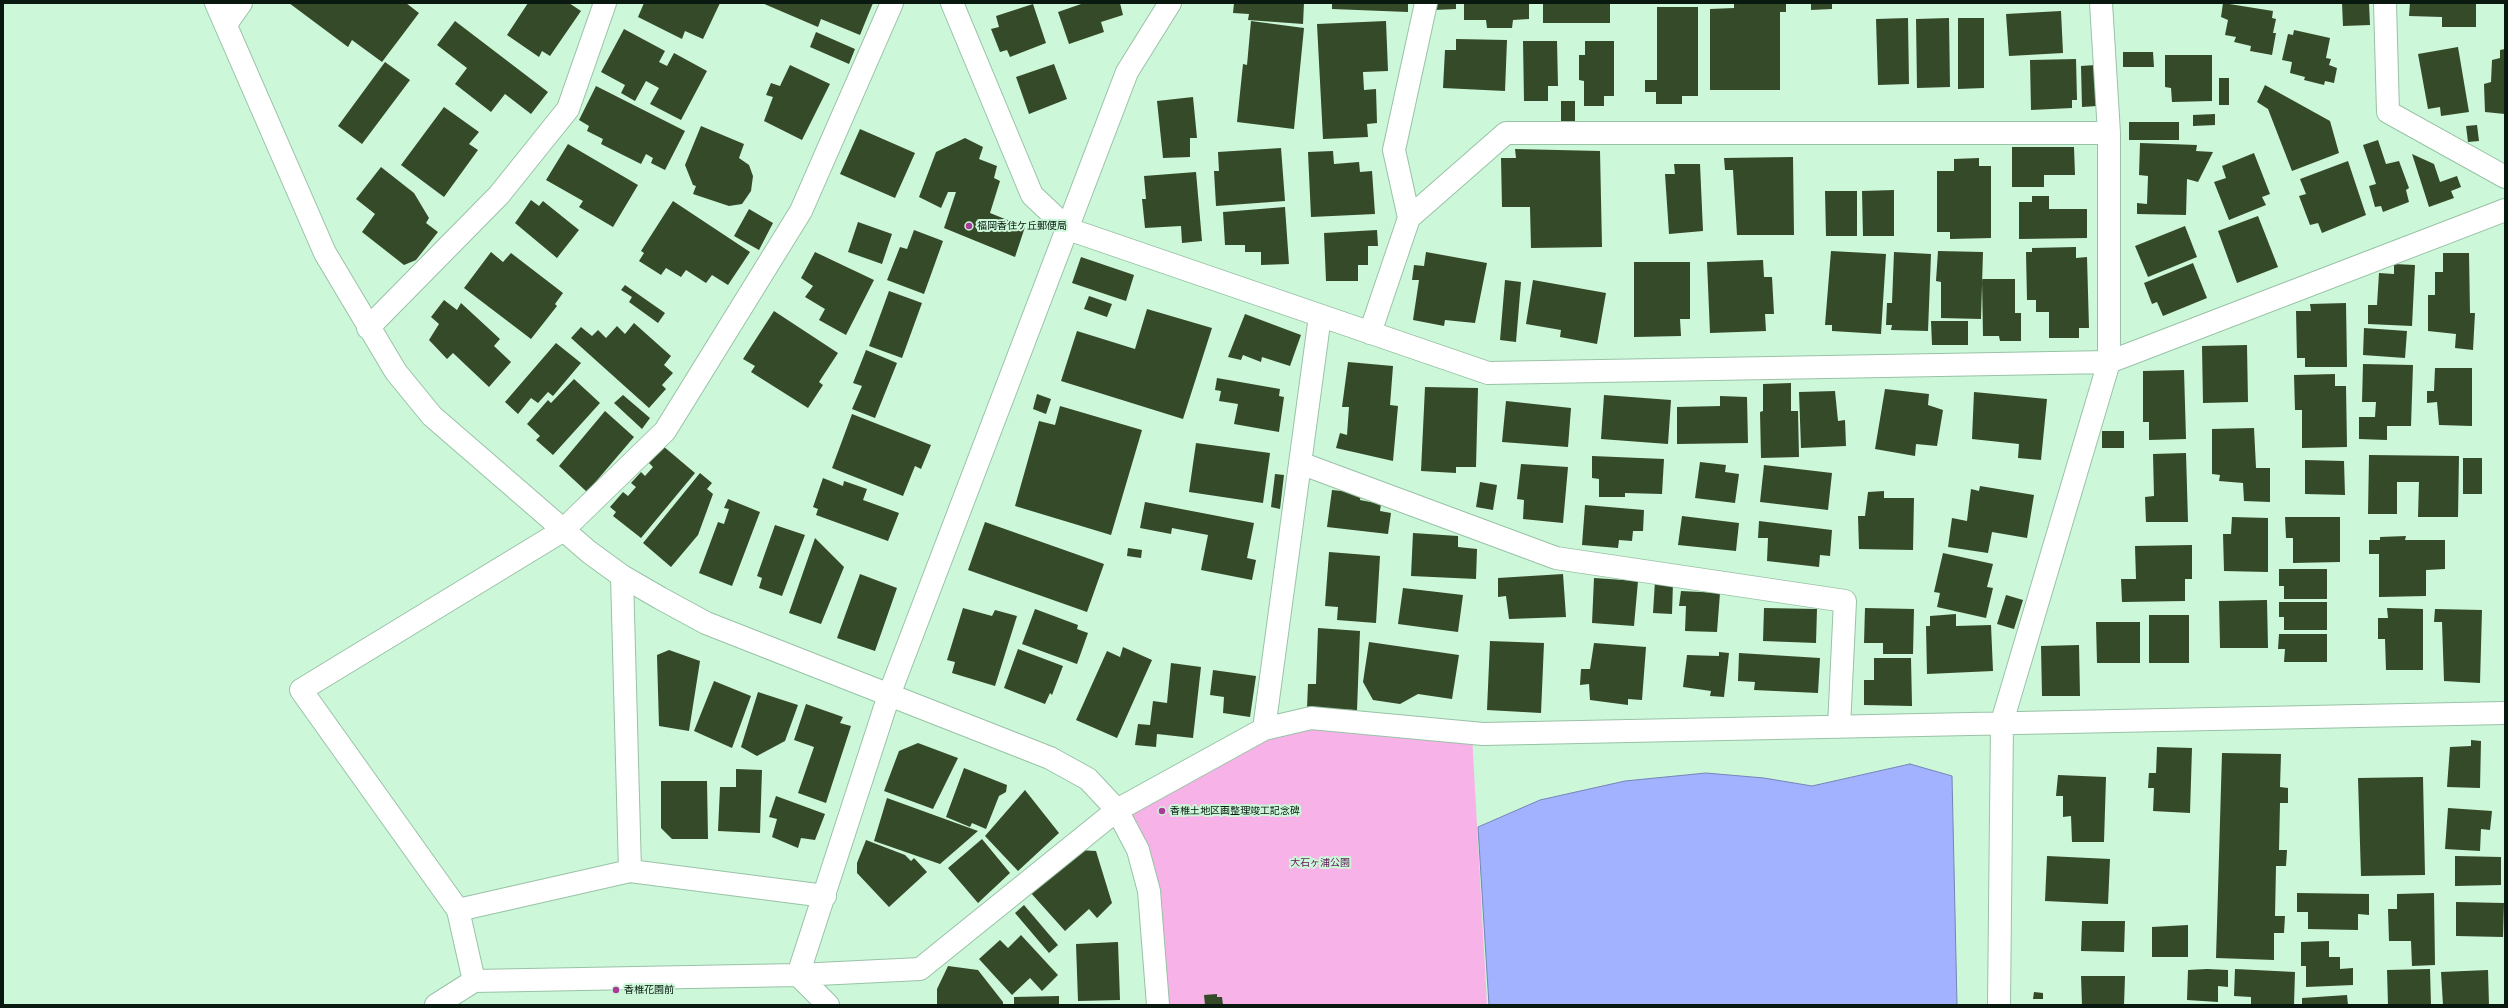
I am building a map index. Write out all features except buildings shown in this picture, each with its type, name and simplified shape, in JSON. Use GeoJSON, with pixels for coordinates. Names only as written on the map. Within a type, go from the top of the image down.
{"type":"FeatureCollection","features":[{"type":"Feature","properties":{"kind":"street"},"geometry":{"type":"LineString","coordinates":[[216,3],[325,253],[368,328],[396,372],[432,416],[562,531],[622,576],[706,623],[1050,758],[1088,779],[1117,810],[1138,850],[1149,891],[1158,1005]]}},
{"type":"Feature","properties":{"kind":"street"},"geometry":{"type":"LineString","coordinates":[[226,24],[242,3]]}},
{"type":"Feature","properties":{"kind":"street"},"geometry":{"type":"LineString","coordinates":[[368,328],[499,195],[568,109],[605,3]]}},
{"type":"Feature","properties":{"kind":"street"},"geometry":{"type":"LineString","coordinates":[[474,981],[458,910],[301,690],[562,531],[665,431],[801,211],[892,3]]}},
{"type":"Feature","properties":{"kind":"street"},"geometry":{"type":"LineString","coordinates":[[952,3],[1032,195],[1068,229],[1488,373],[2109,362],[2505,210]]}},
{"type":"Feature","properties":{"kind":"street"},"geometry":{"type":"LineString","coordinates":[[798,975],[825,896],[889,695],[1127,72],[1170,3]]}},
{"type":"Feature","properties":{"kind":"street"},"geometry":{"type":"LineString","coordinates":[[1409,218],[1394,150],[1426,3]]}},
{"type":"Feature","properties":{"kind":"street"},"geometry":{"type":"LineString","coordinates":[[1999,1005],[2002,722],[2109,362],[2108,133],[2101,3]]}},
{"type":"Feature","properties":{"kind":"street"},"geometry":{"type":"LineString","coordinates":[[2385,3],[2388,112],[2505,177]]}},
{"type":"Feature","properties":{"kind":"street"},"geometry":{"type":"LineString","coordinates":[[1370,333],[1409,218],[1506,133],[2108,133]]}},
{"type":"Feature","properties":{"kind":"street"},"geometry":{"type":"LineString","coordinates":[[1264,729],[1320,316]]}},
{"type":"Feature","properties":{"kind":"street"},"geometry":{"type":"LineString","coordinates":[[1300,463],[1556,558],[1845,601],[1839,727]]}},
{"type":"Feature","properties":{"kind":"street"},"geometry":{"type":"LineString","coordinates":[[622,576],[630,871]]}},
{"type":"Feature","properties":{"kind":"street"},"geometry":{"type":"LineString","coordinates":[[436,1005],[474,981],[798,975],[920,969],[1117,810],[1264,729],[1311,718],[1483,734],[1839,727],[2002,722],[2505,713]]}},
{"type":"Feature","properties":{"kind":"street"},"geometry":{"type":"LineString","coordinates":[[458,910],[630,871],[825,896]]}},
{"type":"Feature","properties":{"kind":"street"},"geometry":{"type":"LineString","coordinates":[[798,975],[828,1005]]}},
{"type":"Feature","properties":{"kind":"green space","name":"大石ヶ浦公園"},"geometry":{"type":"Polygon","coordinates":[[[1310,720],[1472,735],[1487,1005],[1161,1005],[1126,810],[1265,731],[1310,720]]]}},
{"type":"Feature","properties":{"kind":"water"},"geometry":{"type":"Polygon","coordinates":[[[1910,764],[1952,776],[1957,1005],[1489,1005],[1478,827],[1540,800],[1625,781],[1706,773],[1764,778],[1812,786],[1910,764]]]}},
{"type":"Feature","properties":{"kind":"place","name":"福岡香住ケ丘郵便局"},"geometry":{"type":"Point","coordinates":[969,226]}},
{"type":"Feature","properties":{"kind":"place","name":"香椎土地区画整理竣工記念碑"},"geometry":{"type":"Point","coordinates":[1162,811]}},
{"type":"Feature","properties":{"kind":"place","name":"香椎花園前"},"geometry":{"type":"Point","coordinates":[616,990]}}]}
